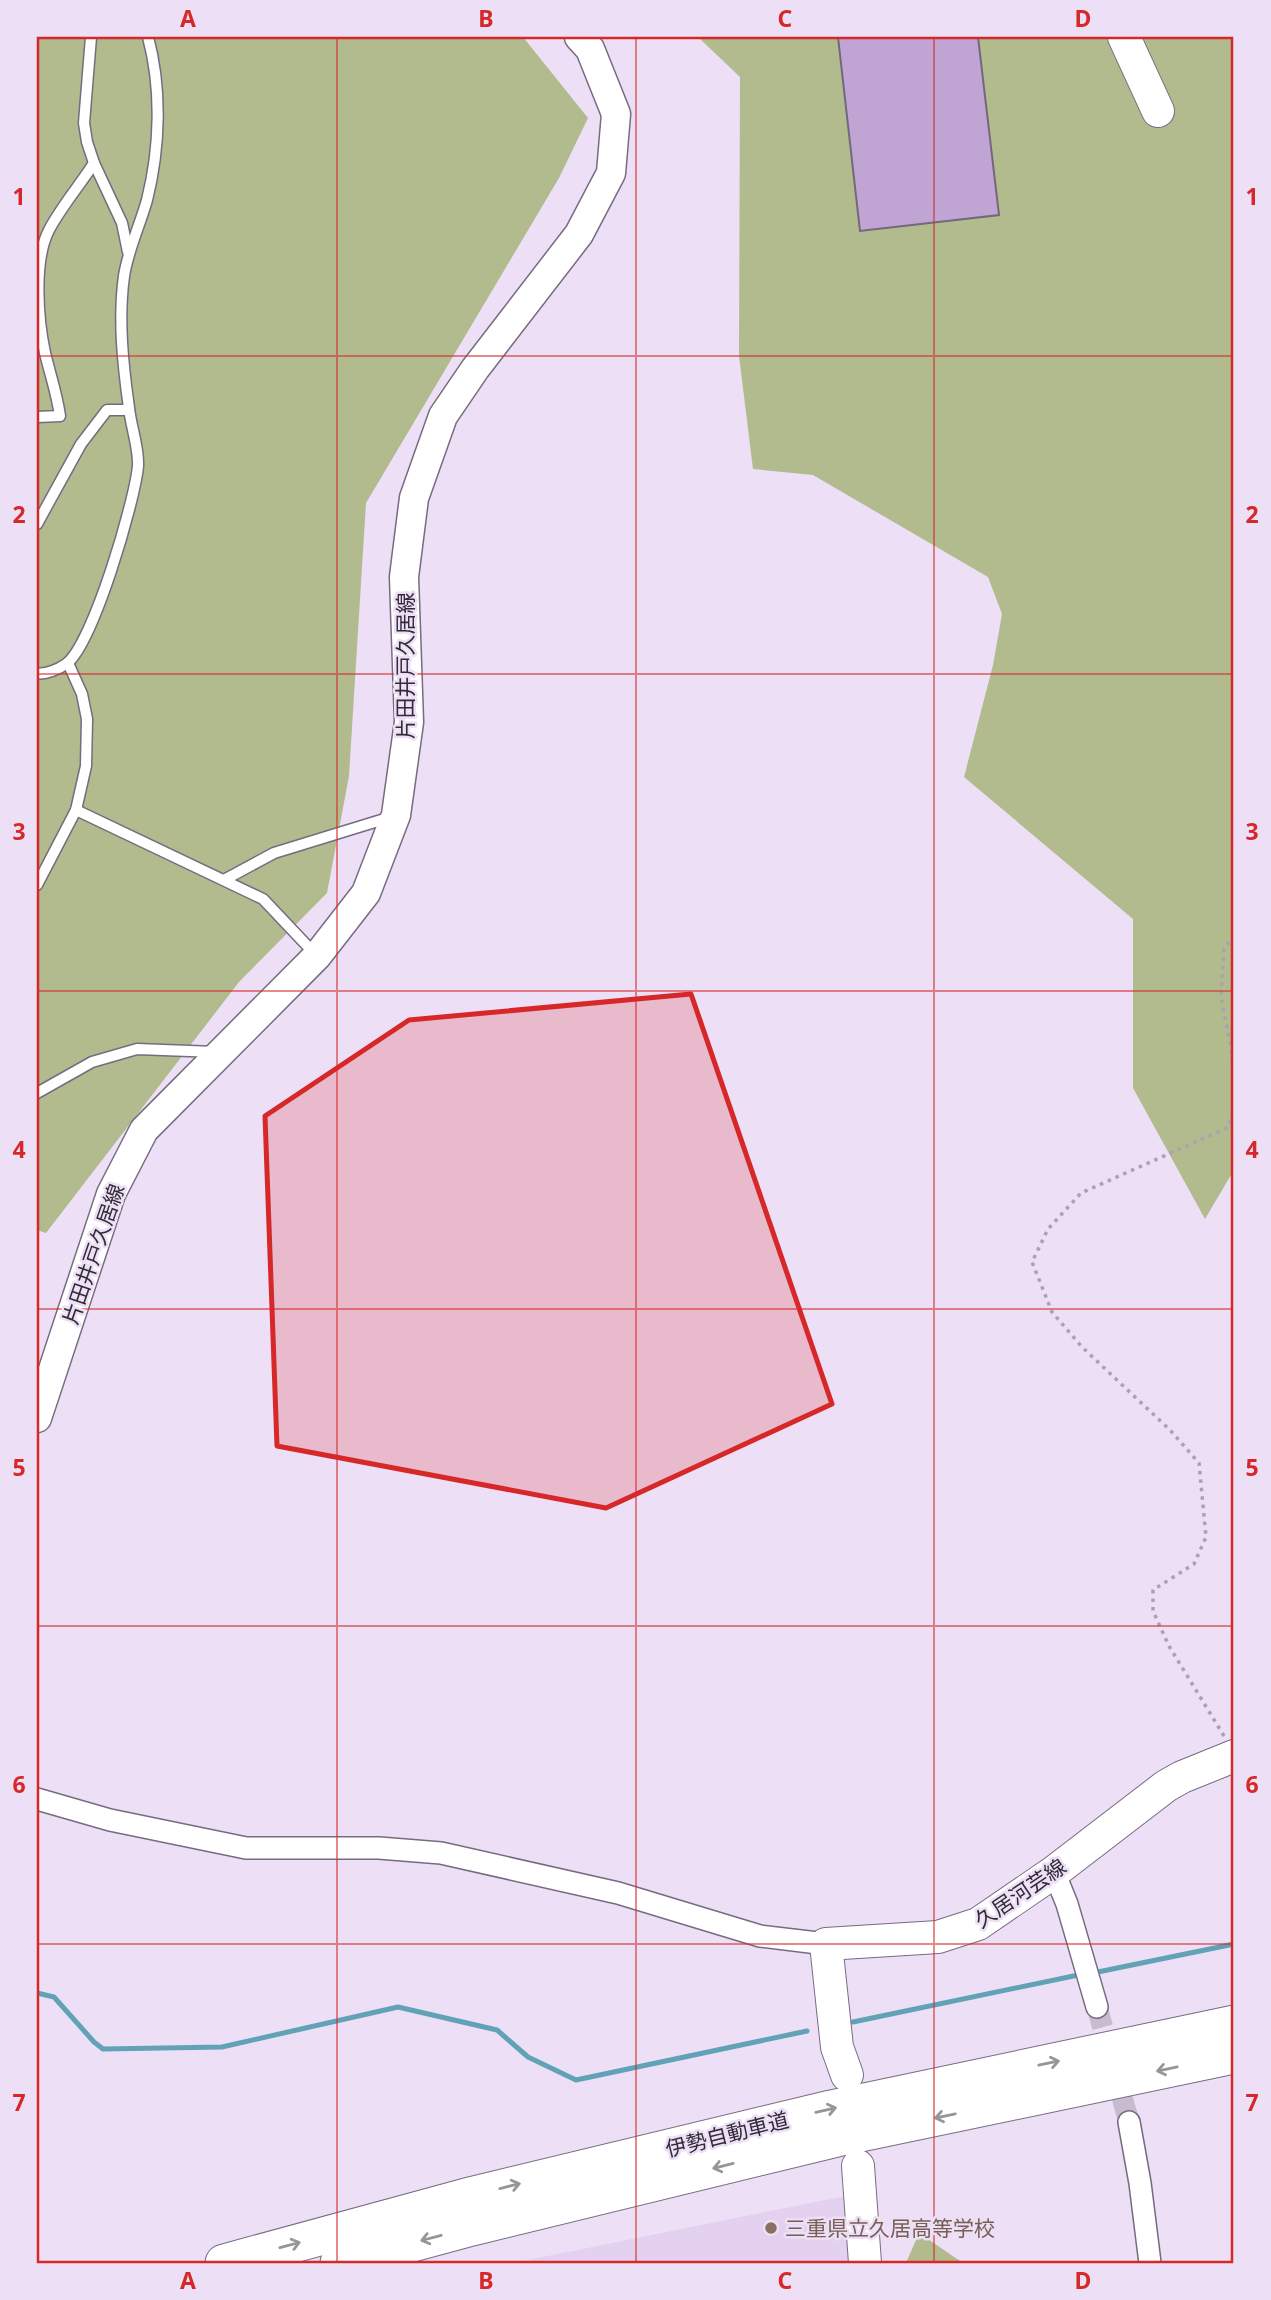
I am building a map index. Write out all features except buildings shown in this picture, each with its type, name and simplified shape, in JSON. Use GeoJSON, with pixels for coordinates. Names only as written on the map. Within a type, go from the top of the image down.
{"type":"FeatureCollection","features":[{"type":"Feature","properties":{"kind":"highway","name":"伊勢自動車道"},"geometry":{"type":"LineString","coordinates":[[224,2263],[466,2197],[831,2109],[1234,2024]]}},
{"type":"Feature","properties":{"kind":"highway","name":"伊勢自動車道"},"geometry":{"type":"LineString","coordinates":[[339,2263],[472,2227],[837,2138],[1234,2055]]}},
{"type":"Feature","properties":{"kind":"main road","name":"片田井戸久居線"},"geometry":{"type":"LineString","coordinates":[[37,1418],[111,1194],[144,1130],[317,956],[366,893],[396,815],[409,722],[404,577],[414,498],[443,416],[475,369],[579,234],[611,173],[616,114],[590,49],[579,37]]}},
{"type":"Feature","properties":{"kind":"main road"},"geometry":{"type":"LineString","coordinates":[[1124,37],[1158,111]]}},
{"type":"Feature","properties":{"kind":"main road","name":"久居河芸線"},"geometry":{"type":"LineString","coordinates":[[826,1944],[938,1937],[978,1924],[1054,1872],[1166,1786],[1231,1748]]}},
{"type":"Feature","properties":{"kind":"main road"},"geometry":{"type":"LineString","coordinates":[[826,1944],[837,2047],[847,2075]]}},
{"type":"Feature","properties":{"kind":"main road"},"geometry":{"type":"LineString","coordinates":[[858,2166],[864,2263]]}},
{"type":"Feature","properties":{"kind":"street"},"geometry":{"type":"LineString","coordinates":[[37,1799],[110,1820],[246,1848],[379,1848],[441,1853],[618,1893],[760,1936],[826,1944]]}},
{"type":"Feature","properties":{"kind":"street"},"geometry":{"type":"LineString","coordinates":[[1054,1872],[1067,1904],[1097,2007]]}},
{"type":"Feature","properties":{"kind":"street"},"geometry":{"type":"LineString","coordinates":[[1129,2122],[1150,2263]]}},
{"type":"Feature","properties":{"kind":"lane"},"geometry":{"type":"LineString","coordinates":[[92,37],[84,123],[94,163],[122,223],[129,255]]}},
{"type":"Feature","properties":{"kind":"lane"},"geometry":{"type":"LineString","coordinates":[[37,673],[42,674],[68,663],[83,641],[131,506],[138,464],[129,410],[121,327],[124,275],[146,201],[156,152],[157,109],[148,37]]}},
{"type":"Feature","properties":{"kind":"lane"},"geometry":{"type":"LineString","coordinates":[[37,416],[60,416],[43,340],[39,286],[41,255],[48,231],[94,163]]}},
{"type":"Feature","properties":{"kind":"lane"},"geometry":{"type":"LineString","coordinates":[[37,524],[82,444],[107,410],[129,410]]}},
{"type":"Feature","properties":{"kind":"lane"},"geometry":{"type":"LineString","coordinates":[[37,885],[76,810],[86,766],[87,719],[82,694],[68,663]]}},
{"type":"Feature","properties":{"kind":"lane"},"geometry":{"type":"LineString","coordinates":[[76,810],[263,899],[317,956]]}},
{"type":"Feature","properties":{"kind":"lane"},"geometry":{"type":"LineString","coordinates":[[224,880],[274,853],[396,815]]}},
{"type":"Feature","properties":{"kind":"lane"},"geometry":{"type":"LineString","coordinates":[[37,1093],[92,1062],[137,1049],[221,1052]]}},
{"type":"Feature","properties":{"kind":"path"},"geometry":{"type":"LineString","coordinates":[[1234,934],[1224,949],[1221,997],[1234,1079]]}},
{"type":"Feature","properties":{"kind":"path"},"geometry":{"type":"LineString","coordinates":[[1231,1748],[1169,1646],[1153,1611],[1153,1590],[1194,1564],[1206,1537],[1199,1463],[1170,1430],[1082,1348],[1052,1312],[1032,1262],[1048,1229],[1081,1193],[1229,1127],[1234,1104]]}},
{"type":"Feature","properties":{"kind":"highlighted area"},"geometry":{"type":"Polygon","coordinates":[[[691,994],[832,1404],[606,1508],[277,1446],[265,1116],[409,1020],[691,994]]]}},
{"type":"Feature","properties":{"kind":"shaded area","name":"三重県立久居高等学校"},"geometry":{"type":"Polygon","coordinates":[[[860,2193],[849,2263],[513,2263],[860,2193]]]}},
{"type":"Feature","properties":{"kind":"green space"},"geometry":{"type":"Polygon","coordinates":[[[37,37],[523,37],[588,118],[559,178],[366,503],[349,776],[327,893],[239,982],[46,1233],[37,1230],[37,37]]]}},
{"type":"Feature","properties":{"kind":"green space"},"geometry":{"type":"Polygon","coordinates":[[[698,37],[1234,37],[1234,1170],[1205,1219],[1133,1088],[1133,919],[964,777],[993,665],[1002,614],[988,577],[813,475],[753,469],[739,356],[740,77],[698,37]]]}},
{"type":"Feature","properties":{"kind":"green space"},"geometry":{"type":"Polygon","coordinates":[[[919,2233],[963,2263],[906,2263],[919,2233]]]}},
{"type":"Feature","properties":{"kind":"waterway"},"geometry":{"type":"LineString","coordinates":[[1093,1973],[1234,1944]]}},
{"type":"Feature","properties":{"kind":"waterway"},"geometry":{"type":"LineString","coordinates":[[853,2022],[1083,1974]]}},
{"type":"Feature","properties":{"kind":"waterway"},"geometry":{"type":"LineString","coordinates":[[37,1993],[54,1997],[103,2049],[222,2047],[398,2007],[497,2030],[528,2057],[576,2080],[807,2031]]}},
{"type":"Feature","properties":{"kind":"tunnel"},"geometry":{"type":"LineString","coordinates":[[1097,2007],[1129,2122]]}},
{"type":"Feature","properties":{"kind":"place","name":"三重県立久居高等学校"},"geometry":{"type":"Point","coordinates":[771,2228]}}]}
